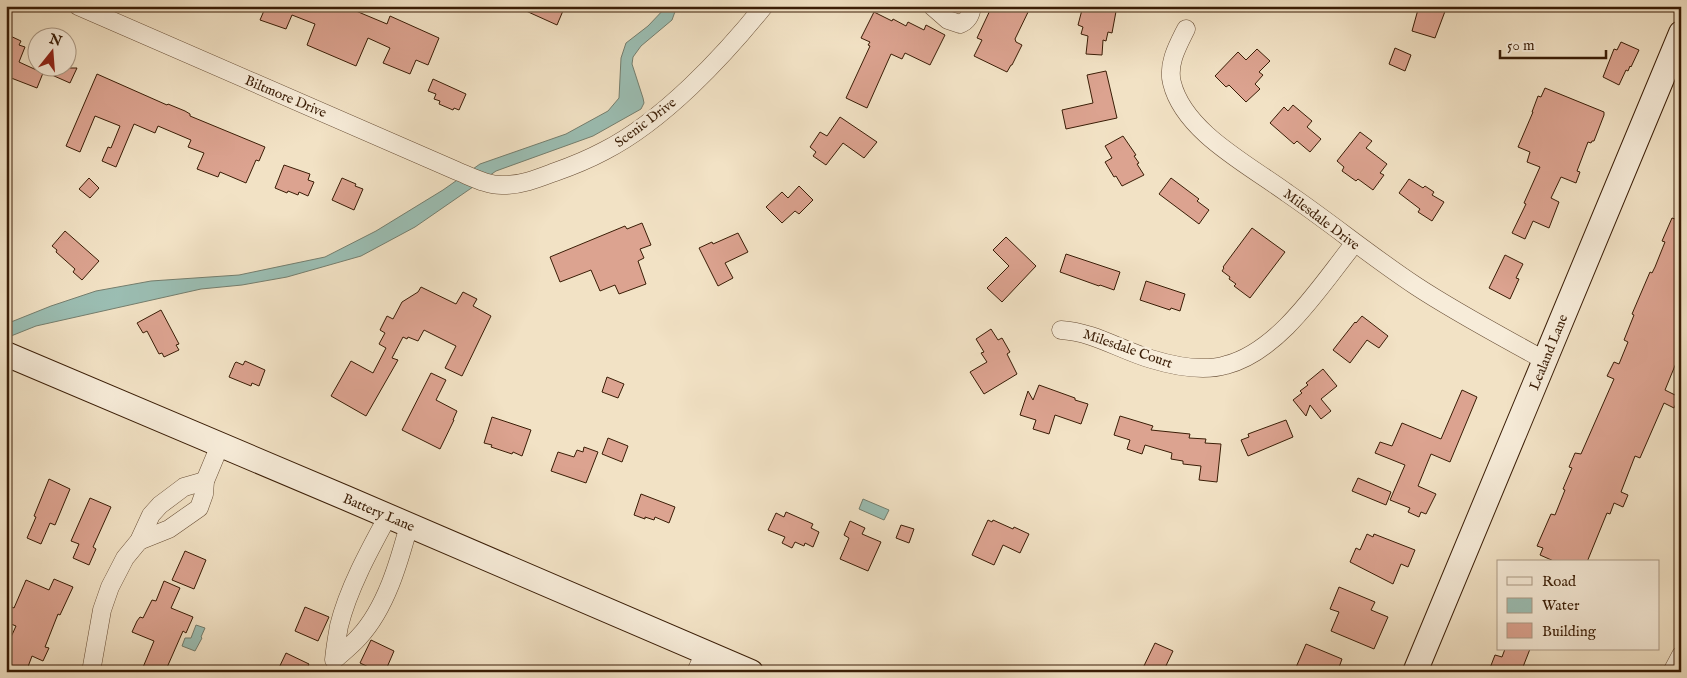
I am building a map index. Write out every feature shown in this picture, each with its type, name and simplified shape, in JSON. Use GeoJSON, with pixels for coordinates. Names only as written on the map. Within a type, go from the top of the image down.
{"type":"FeatureCollection","features":[{"type":"Feature","properties":{"kind":"main road","name":"Lealand Lane"},"geometry":{"type":"LineString","coordinates":[[1415,672],[1681,33]]}},
{"type":"Feature","properties":{"kind":"main road","name":"Battery Lane"},"geometry":{"type":"LineString","coordinates":[[6,354],[398,520],[701,662],[751,672]]}},
{"type":"Feature","properties":{"kind":"street","name":"Biltmore Drive"},"geometry":{"type":"LineString","coordinates":[[78,6],[457,171],[490,183]]}},
{"type":"Feature","properties":{"kind":"street","name":"Scenic Drive"},"geometry":{"type":"LineString","coordinates":[[490,183],[504,185],[532,180],[606,151],[661,112],[707,69],[764,6]]}},
{"type":"Feature","properties":{"kind":"street"},"geometry":{"type":"LineString","coordinates":[[932,6],[948,20],[960,24],[967,20],[971,14],[972,6]]}},
{"type":"Feature","properties":{"kind":"street","name":"Milesdale Drive"},"geometry":{"type":"LineString","coordinates":[[1186,29],[1172,61],[1171,76],[1174,90],[1188,115],[1206,133],[1243,163],[1288,193],[1354,244],[1446,305],[1544,360]]}},
{"type":"Feature","properties":{"kind":"street","name":"Milesdale Court"},"geometry":{"type":"LineString","coordinates":[[1061,330],[1081,332],[1164,362],[1203,368],[1227,365],[1255,352],[1276,338],[1354,244]]}},
{"type":"Feature","properties":{"kind":"street"},"geometry":{"type":"LineString","coordinates":[[139,541],[170,529],[196,511],[202,504],[205,481],[220,445]]}},
{"type":"Feature","properties":{"kind":"street"},"geometry":{"type":"LineString","coordinates":[[91,672],[98,623],[106,596],[125,558],[139,541],[151,515],[160,505],[184,487],[205,481]]}},
{"type":"Feature","properties":{"kind":"street"},"geometry":{"type":"LineString","coordinates":[[331,666],[359,637],[374,617],[395,571],[398,520]]}},
{"type":"Feature","properties":{"kind":"street"},"geometry":{"type":"LineString","coordinates":[[331,666],[339,625],[373,544],[398,520]]}},
{"type":"Feature","properties":{"kind":"street"},"geometry":{"type":"LineString","coordinates":[[1672,672],[1681,655]]}},
{"type":"Feature","properties":{"kind":"water"},"geometry":{"type":"Polygon","coordinates":[[[667,6],[677,6],[672,20],[641,46],[633,57],[632,64],[644,103],[641,109],[593,136],[496,171],[415,227],[361,256],[287,277],[242,285],[201,289],[36,326],[6,338],[6,324],[96,291],[151,281],[239,275],[325,257],[376,231],[443,190],[480,164],[566,134],[608,111],[619,98],[621,58],[626,43],[648,26],[667,6]]]}},
{"type":"Feature","properties":{"kind":"water"},"geometry":{"type":"Polygon","coordinates":[[[863,499],[889,510],[884,520],[859,509],[863,499]]]}},
{"type":"Feature","properties":{"kind":"water"},"geometry":{"type":"Polygon","coordinates":[[[196,625],[205,628],[195,651],[182,646],[185,638],[191,638],[196,625]]]}},
{"type":"Feature","properties":{"kind":"building"},"geometry":{"type":"Polygon","coordinates":[[[266,6],[344,6],[387,24],[390,16],[439,38],[428,65],[416,60],[410,74],[383,63],[390,48],[368,38],[356,66],[307,45],[315,24],[292,15],[286,29],[260,20],[266,6]]]}},
{"type":"Feature","properties":{"kind":"building"},"geometry":{"type":"Polygon","coordinates":[[[515,6],[565,6],[557,25],[515,6]]]}},
{"type":"Feature","properties":{"kind":"building"},"geometry":{"type":"Polygon","coordinates":[[[992,6],[1031,6],[1015,39],[1016,42],[1022,45],[1007,72],[974,56],[982,40],[977,38],[992,6]]]}},
{"type":"Feature","properties":{"kind":"building"},"geometry":{"type":"Polygon","coordinates":[[[1083,6],[1117,6],[1112,33],[1108,32],[1106,41],[1103,40],[1102,55],[1086,54],[1088,36],[1081,34],[1083,27],[1078,25],[1083,6]]]}},
{"type":"Feature","properties":{"kind":"building"},"geometry":{"type":"Polygon","coordinates":[[[1419,6],[1447,6],[1435,38],[1412,31],[1419,6]]]}},
{"type":"Feature","properties":{"kind":"building"},"geometry":{"type":"Polygon","coordinates":[[[874,12],[906,26],[908,22],[924,30],[926,25],[945,35],[930,65],[905,53],[902,59],[891,54],[867,108],[846,98],[870,46],[868,45],[870,42],[861,38],[874,12]]]}},
{"type":"Feature","properties":{"kind":"building"},"geometry":{"type":"Polygon","coordinates":[[[6,34],[21,41],[19,45],[25,47],[19,62],[28,66],[28,78],[41,78],[37,88],[6,76],[6,34]]]}},
{"type":"Feature","properties":{"kind":"building"},"geometry":{"type":"Polygon","coordinates":[[[1621,42],[1639,50],[1619,85],[1603,77],[1614,49],[1617,50],[1621,42]]]}},
{"type":"Feature","properties":{"kind":"building"},"geometry":{"type":"Polygon","coordinates":[[[1395,48],[1411,55],[1405,71],[1389,64],[1395,48]]]}},
{"type":"Feature","properties":{"kind":"building"},"geometry":{"type":"Polygon","coordinates":[[[1257,49],[1270,61],[1259,72],[1263,75],[1255,84],[1260,89],[1246,102],[1229,85],[1226,87],[1215,76],[1238,52],[1246,60],[1257,49]]]}},
{"type":"Feature","properties":{"kind":"building"},"geometry":{"type":"Polygon","coordinates":[[[1106,71],[1117,118],[1066,129],[1062,110],[1093,103],[1087,75],[1106,71]]]}},
{"type":"Feature","properties":{"kind":"building"},"geometry":{"type":"Polygon","coordinates":[[[97,74],[265,147],[259,161],[256,160],[246,183],[220,172],[218,177],[197,169],[204,153],[188,147],[191,140],[158,126],[155,133],[134,124],[116,167],[102,161],[108,147],[111,148],[120,126],[95,116],[80,152],[66,146],[97,74]]]}},
{"type":"Feature","properties":{"kind":"building"},"geometry":{"type":"Polygon","coordinates":[[[59,78],[72,78],[70,83],[59,78]]]}},
{"type":"Feature","properties":{"kind":"building"},"geometry":{"type":"Polygon","coordinates":[[[433,79],[466,94],[459,110],[454,108],[453,110],[439,104],[440,101],[434,99],[436,94],[428,91],[433,79]]]}},
{"type":"Feature","properties":{"kind":"building"},"geometry":{"type":"Polygon","coordinates":[[[1545,88],[1604,112],[1604,115],[1594,141],[1588,142],[1577,171],[1580,172],[1576,183],[1561,177],[1551,198],[1559,202],[1549,228],[1533,221],[1525,239],[1512,233],[1526,204],[1524,203],[1540,167],[1527,162],[1530,152],[1518,147],[1538,96],[1541,97],[1545,88]]]}},
{"type":"Feature","properties":{"kind":"building"},"geometry":{"type":"Polygon","coordinates":[[[1293,105],[1312,121],[1307,127],[1321,139],[1310,152],[1297,141],[1294,144],[1270,123],[1284,107],[1288,111],[1293,105]]]}},
{"type":"Feature","properties":{"kind":"building"},"geometry":{"type":"Polygon","coordinates":[[[840,117],[877,142],[864,158],[843,143],[826,165],[813,156],[816,152],[810,147],[820,132],[827,136],[840,117]]]}},
{"type":"Feature","properties":{"kind":"building"},"geometry":{"type":"Polygon","coordinates":[[[1360,132],[1372,141],[1366,148],[1387,164],[1380,173],[1384,175],[1373,190],[1358,179],[1356,181],[1342,171],[1344,167],[1337,161],[1360,132]]]}},
{"type":"Feature","properties":{"kind":"building"},"geometry":{"type":"Polygon","coordinates":[[[1123,136],[1136,155],[1134,156],[1139,163],[1137,164],[1144,175],[1122,186],[1105,162],[1112,158],[1105,146],[1123,136]]]}},
{"type":"Feature","properties":{"kind":"building"},"geometry":{"type":"Polygon","coordinates":[[[284,165],[310,174],[308,180],[314,182],[308,196],[299,192],[298,195],[288,191],[287,193],[275,188],[284,165]]]}},
{"type":"Feature","properties":{"kind":"building"},"geometry":{"type":"Polygon","coordinates":[[[89,178],[99,188],[90,198],[79,189],[89,178]]]}},
{"type":"Feature","properties":{"kind":"building"},"geometry":{"type":"Polygon","coordinates":[[[342,178],[363,189],[354,210],[332,200],[342,178]]]}},
{"type":"Feature","properties":{"kind":"building"},"geometry":{"type":"Polygon","coordinates":[[[1171,178],[1199,199],[1197,201],[1209,210],[1199,224],[1159,194],[1171,178]]]}},
{"type":"Feature","properties":{"kind":"building"},"geometry":{"type":"Polygon","coordinates":[[[1409,179],[1423,188],[1425,186],[1434,192],[1432,195],[1444,202],[1432,221],[1418,212],[1420,209],[1399,193],[1409,179]]]}},
{"type":"Feature","properties":{"kind":"building"},"geometry":{"type":"Polygon","coordinates":[[[799,186],[813,200],[799,214],[795,211],[782,223],[766,207],[782,192],[788,198],[799,186]]]}},
{"type":"Feature","properties":{"kind":"building"},"geometry":{"type":"Polygon","coordinates":[[[1672,218],[1681,221],[1681,351],[1665,390],[1679,397],[1674,408],[1664,403],[1640,458],[1635,456],[1621,492],[1628,495],[1623,507],[1614,503],[1610,514],[1607,513],[1588,560],[1551,560],[1540,555],[1543,548],[1537,546],[1551,514],[1555,515],[1565,490],[1563,489],[1572,468],[1569,467],[1575,453],[1581,454],[1614,379],[1607,376],[1614,362],[1619,364],[1628,342],[1624,340],[1634,315],[1632,314],[1650,272],[1652,273],[1655,267],[1665,242],[1662,241],[1672,218]]]}},
{"type":"Feature","properties":{"kind":"building"},"geometry":{"type":"Polygon","coordinates":[[[642,223],[651,245],[640,249],[644,258],[638,261],[646,284],[619,294],[615,285],[600,291],[591,270],[560,282],[550,257],[625,226],[627,229],[642,223]]]}},
{"type":"Feature","properties":{"kind":"building"},"geometry":{"type":"Polygon","coordinates":[[[1252,228],[1285,252],[1250,298],[1234,286],[1236,284],[1222,271],[1252,228]]]}},
{"type":"Feature","properties":{"kind":"building"},"geometry":{"type":"Polygon","coordinates":[[[65,231],[99,261],[82,280],[73,272],[75,269],[52,246],[65,231]]]}},
{"type":"Feature","properties":{"kind":"building"},"geometry":{"type":"Polygon","coordinates":[[[738,233],[748,252],[725,263],[733,278],[718,286],[699,248],[738,233]]]}},
{"type":"Feature","properties":{"kind":"building"},"geometry":{"type":"Polygon","coordinates":[[[1006,237],[1036,266],[1002,302],[987,288],[1009,266],[993,250],[1006,237]]]}},
{"type":"Feature","properties":{"kind":"building"},"geometry":{"type":"Polygon","coordinates":[[[1066,254],[1120,272],[1114,290],[1060,272],[1066,254]]]}},
{"type":"Feature","properties":{"kind":"building"},"geometry":{"type":"Polygon","coordinates":[[[1505,255],[1523,264],[1516,278],[1519,279],[1510,299],[1489,288],[1505,255]]]}},
{"type":"Feature","properties":{"kind":"building"},"geometry":{"type":"Polygon","coordinates":[[[1146,281],[1185,294],[1180,311],[1171,308],[1170,310],[1140,300],[1146,281]]]}},
{"type":"Feature","properties":{"kind":"building"},"geometry":{"type":"Polygon","coordinates":[[[421,287],[456,304],[463,292],[477,299],[473,306],[491,316],[462,376],[445,368],[456,346],[424,330],[418,341],[403,337],[392,358],[398,360],[366,416],[331,396],[351,361],[373,373],[386,348],[379,344],[385,333],[380,330],[387,316],[393,319],[402,302],[418,292],[421,287]]]}},
{"type":"Feature","properties":{"kind":"building"},"geometry":{"type":"Polygon","coordinates":[[[161,310],[179,344],[176,345],[179,350],[164,357],[162,353],[159,354],[147,331],[143,333],[137,323],[161,310]]]}},
{"type":"Feature","properties":{"kind":"building"},"geometry":{"type":"Polygon","coordinates":[[[1362,316],[1388,336],[1379,348],[1367,340],[1350,363],[1333,350],[1362,316]]]}},
{"type":"Feature","properties":{"kind":"building"},"geometry":{"type":"Polygon","coordinates":[[[991,329],[998,340],[1002,338],[1010,352],[1007,354],[1017,374],[984,394],[970,372],[987,362],[981,353],[984,352],[976,339],[991,329]]]}},
{"type":"Feature","properties":{"kind":"building"},"geometry":{"type":"Polygon","coordinates":[[[245,361],[265,370],[259,386],[252,383],[251,386],[229,377],[236,362],[243,365],[245,361]]]}},
{"type":"Feature","properties":{"kind":"building"},"geometry":{"type":"Polygon","coordinates":[[[1323,369],[1337,386],[1321,399],[1331,411],[1321,419],[1310,405],[1306,416],[1293,400],[1302,393],[1300,391],[1308,385],[1306,383],[1323,369]]]}},
{"type":"Feature","properties":{"kind":"building"},"geometry":{"type":"Polygon","coordinates":[[[431,373],[446,380],[436,400],[457,411],[440,449],[402,430],[431,373]]]}},
{"type":"Feature","properties":{"kind":"building"},"geometry":{"type":"Polygon","coordinates":[[[607,377],[624,384],[618,398],[602,392],[607,377]]]}},
{"type":"Feature","properties":{"kind":"building"},"geometry":{"type":"Polygon","coordinates":[[[1039,385],[1088,404],[1081,424],[1055,415],[1049,434],[1033,429],[1036,420],[1020,415],[1028,391],[1033,400],[1039,385]]]}},
{"type":"Feature","properties":{"kind":"building"},"geometry":{"type":"Polygon","coordinates":[[[1462,390],[1477,397],[1450,462],[1431,454],[1418,486],[1436,494],[1426,514],[1421,512],[1419,517],[1408,512],[1410,508],[1390,500],[1405,465],[1375,453],[1380,442],[1392,446],[1402,423],[1441,439],[1462,390]]]}},
{"type":"Feature","properties":{"kind":"building"},"geometry":{"type":"Polygon","coordinates":[[[1120,416],[1153,426],[1151,430],[1190,434],[1189,438],[1206,439],[1205,443],[1221,444],[1217,482],[1199,480],[1201,466],[1183,464],[1183,461],[1171,459],[1172,453],[1145,445],[1142,454],[1127,449],[1130,440],[1114,435],[1120,416]]]}},
{"type":"Feature","properties":{"kind":"building"},"geometry":{"type":"Polygon","coordinates":[[[492,417],[531,430],[522,456],[491,447],[492,445],[484,443],[492,417]]]}},
{"type":"Feature","properties":{"kind":"building"},"geometry":{"type":"Polygon","coordinates":[[[1286,420],[1293,437],[1248,456],[1241,440],[1249,437],[1248,434],[1286,420]]]}},
{"type":"Feature","properties":{"kind":"building"},"geometry":{"type":"Polygon","coordinates":[[[608,438],[628,446],[622,462],[602,454],[608,438]]]}},
{"type":"Feature","properties":{"kind":"building"},"geometry":{"type":"Polygon","coordinates":[[[584,447],[598,452],[586,483],[551,471],[558,452],[574,457],[577,450],[583,452],[584,447]]]}},
{"type":"Feature","properties":{"kind":"building"},"geometry":{"type":"Polygon","coordinates":[[[1358,478],[1391,492],[1386,505],[1352,491],[1358,478]]]}},
{"type":"Feature","properties":{"kind":"building"},"geometry":{"type":"Polygon","coordinates":[[[49,479],[70,489],[55,525],[50,523],[41,544],[27,538],[49,479]]]}},
{"type":"Feature","properties":{"kind":"building"},"geometry":{"type":"Polygon","coordinates":[[[641,494],[675,507],[669,523],[655,517],[654,520],[634,515],[641,494]]]}},
{"type":"Feature","properties":{"kind":"building"},"geometry":{"type":"Polygon","coordinates":[[[90,498],[111,507],[93,547],[96,549],[89,565],[73,558],[79,544],[71,541],[90,498]]]}},
{"type":"Feature","properties":{"kind":"building"},"geometry":{"type":"Polygon","coordinates":[[[786,512],[813,524],[811,528],[819,532],[813,547],[805,543],[804,546],[795,542],[792,548],[782,543],[785,537],[768,530],[776,513],[784,517],[786,512]]]}},
{"type":"Feature","properties":{"kind":"building"},"geometry":{"type":"Polygon","coordinates":[[[988,520],[992,522],[993,520],[1013,529],[1014,527],[1029,534],[1020,553],[1003,545],[994,565],[972,555],[988,520]]]}},
{"type":"Feature","properties":{"kind":"building"},"geometry":{"type":"Polygon","coordinates":[[[850,521],[865,528],[862,534],[881,542],[868,571],[840,559],[849,538],[844,535],[850,521]]]}},
{"type":"Feature","properties":{"kind":"building"},"geometry":{"type":"Polygon","coordinates":[[[901,525],[914,529],[909,543],[896,538],[901,525]]]}},
{"type":"Feature","properties":{"kind":"building"},"geometry":{"type":"Polygon","coordinates":[[[1367,534],[1373,537],[1374,534],[1415,550],[1408,567],[1401,564],[1393,584],[1350,562],[1356,548],[1360,550],[1367,534]]]}},
{"type":"Feature","properties":{"kind":"building"},"geometry":{"type":"Polygon","coordinates":[[[185,551],[206,560],[194,589],[172,580],[185,551]]]}},
{"type":"Feature","properties":{"kind":"building"},"geometry":{"type":"Polygon","coordinates":[[[54,579],[73,587],[60,615],[58,614],[45,647],[49,648],[43,661],[32,656],[26,672],[6,672],[6,648],[16,626],[6,622],[6,604],[14,608],[26,580],[49,590],[54,579]]]}},
{"type":"Feature","properties":{"kind":"building"},"geometry":{"type":"Polygon","coordinates":[[[164,581],[180,588],[171,608],[193,617],[186,633],[183,631],[165,672],[141,672],[154,641],[132,632],[140,617],[143,618],[152,600],[156,601],[164,581]]]}},
{"type":"Feature","properties":{"kind":"building"},"geometry":{"type":"Polygon","coordinates":[[[1339,587],[1375,602],[1371,610],[1388,617],[1374,649],[1331,631],[1339,612],[1330,609],[1339,587]]]}},
{"type":"Feature","properties":{"kind":"building"},"geometry":{"type":"Polygon","coordinates":[[[305,607],[329,617],[318,641],[295,631],[305,607]]]}},
{"type":"Feature","properties":{"kind":"building"},"geometry":{"type":"Polygon","coordinates":[[[371,640],[394,651],[385,672],[379,672],[360,663],[371,640]]]}},
{"type":"Feature","properties":{"kind":"building"},"geometry":{"type":"Polygon","coordinates":[[[1155,643],[1173,651],[1163,672],[1141,672],[1155,643]]]}},
{"type":"Feature","properties":{"kind":"building"},"geometry":{"type":"Polygon","coordinates":[[[1306,644],[1342,659],[1338,670],[1336,672],[1294,672],[1306,644]]]}},
{"type":"Feature","properties":{"kind":"building"},"geometry":{"type":"Polygon","coordinates":[[[1505,650],[1530,650],[1521,672],[1498,672],[1490,668],[1495,655],[1502,657],[1505,650]]]}},
{"type":"Feature","properties":{"kind":"building"},"geometry":{"type":"Polygon","coordinates":[[[286,653],[309,664],[305,672],[277,672],[286,653]]]}}]}
